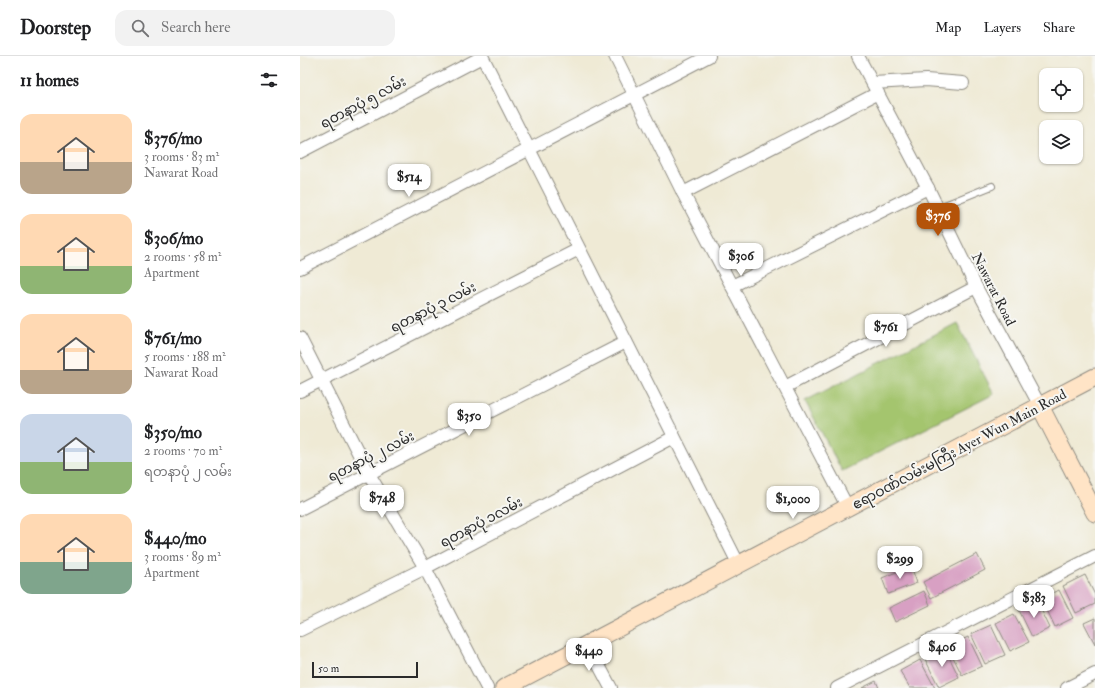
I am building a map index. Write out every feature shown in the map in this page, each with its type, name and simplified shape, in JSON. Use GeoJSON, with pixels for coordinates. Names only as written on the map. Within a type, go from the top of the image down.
{"type":"FeatureCollection","features":[{"type":"Feature","properties":{"kind":"main road","name":"ဧရာဝဏ်လမ်းမကြီး Ayer Wun Main Road"},"geometry":{"type":"LineString","coordinates":[[504,688],[1095,377]]}},
{"type":"Feature","properties":{"kind":"main road"},"geometry":{"type":"LineString","coordinates":[[1040,406],[1095,513]]}},
{"type":"Feature","properties":{"kind":"street"},"geometry":{"type":"LineString","coordinates":[[482,56],[738,564]]}},
{"type":"Feature","properties":{"kind":"street","name":"ရတနာပုံ ၅ လမ်း"},"geometry":{"type":"LineString","coordinates":[[300,152],[482,56]]}},
{"type":"Feature","properties":{"kind":"street"},"geometry":{"type":"LineString","coordinates":[[615,56],[683,193],[848,508]]}},
{"type":"Feature","properties":{"kind":"street"},"geometry":{"type":"LineString","coordinates":[[300,268],[709,56]]}},
{"type":"Feature","properties":{"kind":"street","name":"Nawarat Road"},"geometry":{"type":"LineString","coordinates":[[858,56],[928,188],[976,287],[1040,406]]}},
{"type":"Feature","properties":{"kind":"street"},"geometry":{"type":"LineString","coordinates":[[683,193],[875,88],[926,80],[963,83]]}},
{"type":"Feature","properties":{"kind":"street"},"geometry":{"type":"LineString","coordinates":[[732,286],[928,188]]}},
{"type":"Feature","properties":{"kind":"street","name":"ရတနာပုံ ၃ လမ်း"},"geometry":{"type":"LineString","coordinates":[[300,392],[579,249]]}},
{"type":"Feature","properties":{"kind":"street"},"geometry":{"type":"LineString","coordinates":[[785,387],[976,287]]}},
{"type":"Feature","properties":{"kind":"street"},"geometry":{"type":"LineString","coordinates":[[300,338],[369,474],[425,568],[487,688]]}},
{"type":"Feature","properties":{"kind":"street","name":"ရတနာပုံ ၂ လမ်း"},"geometry":{"type":"LineString","coordinates":[[300,509],[626,342]]}},
{"type":"Feature","properties":{"kind":"street","name":"ရတနာပုံ ၁လမ်း"},"geometry":{"type":"LineString","coordinates":[[300,630],[425,568],[674,437]]}},
{"type":"Feature","properties":{"kind":"street"},"geometry":{"type":"LineString","coordinates":[[837,688],[1095,556]]}},
{"type":"Feature","properties":{"kind":"street"},"geometry":{"type":"LineString","coordinates":[[588,645],[611,688]]}},
{"type":"Feature","properties":{"kind":"street"},"geometry":{"type":"LineString","coordinates":[[1067,688],[1095,674]]}},
{"type":"Feature","properties":{"kind":"lane"},"geometry":{"type":"LineString","coordinates":[[937,208],[992,186]]}},
{"type":"Feature","properties":{"kind":"green space"},"geometry":{"type":"Polygon","coordinates":[[[957,323],[994,394],[842,471],[805,401],[957,323]]]}},
{"type":"Feature","properties":{"kind":"building"},"geometry":{"type":"Polygon","coordinates":[[[977,554],[985,570],[931,598],[923,582],[977,554]]]}},
{"type":"Feature","properties":{"kind":"building"},"geometry":{"type":"Polygon","coordinates":[[[911,566],[917,583],[888,594],[882,578],[911,566]]]}},
{"type":"Feature","properties":{"kind":"building"},"geometry":{"type":"Polygon","coordinates":[[[1085,575],[1095,595],[1095,604],[1076,613],[1063,586],[1085,575]]]}},
{"type":"Feature","properties":{"kind":"building"},"geometry":{"type":"Polygon","coordinates":[[[1059,590],[1073,618],[1055,627],[1042,599],[1059,590]]]}},
{"type":"Feature","properties":{"kind":"building"},"geometry":{"type":"Polygon","coordinates":[[[924,591],[930,605],[895,622],[889,608],[924,591]]]}},
{"type":"Feature","properties":{"kind":"building"},"geometry":{"type":"Polygon","coordinates":[[[1037,601],[1050,628],[1032,637],[1019,610],[1037,601]]]}},
{"type":"Feature","properties":{"kind":"building"},"geometry":{"type":"Polygon","coordinates":[[[1014,614],[1029,642],[1010,651],[996,623],[1014,614]]]}},
{"type":"Feature","properties":{"kind":"building"},"geometry":{"type":"Polygon","coordinates":[[[1095,618],[1095,644],[1084,623],[1095,618]]]}},
{"type":"Feature","properties":{"kind":"building"},"geometry":{"type":"Polygon","coordinates":[[[991,625],[1005,655],[985,664],[971,634],[991,625]]]}},
{"type":"Feature","properties":{"kind":"building"},"geometry":{"type":"Polygon","coordinates":[[[968,637],[982,666],[962,675],[948,647],[968,637]]]}},
{"type":"Feature","properties":{"kind":"building"},"geometry":{"type":"Polygon","coordinates":[[[945,649],[959,677],[939,687],[925,659],[945,649]]]}},
{"type":"Feature","properties":{"kind":"building"},"geometry":{"type":"Polygon","coordinates":[[[920,660],[935,688],[910,688],[900,671],[920,660]]]}},
{"type":"Feature","properties":{"kind":"building"},"geometry":{"type":"Polygon","coordinates":[[[876,681],[879,688],[862,688],[876,681]]]}}]}
